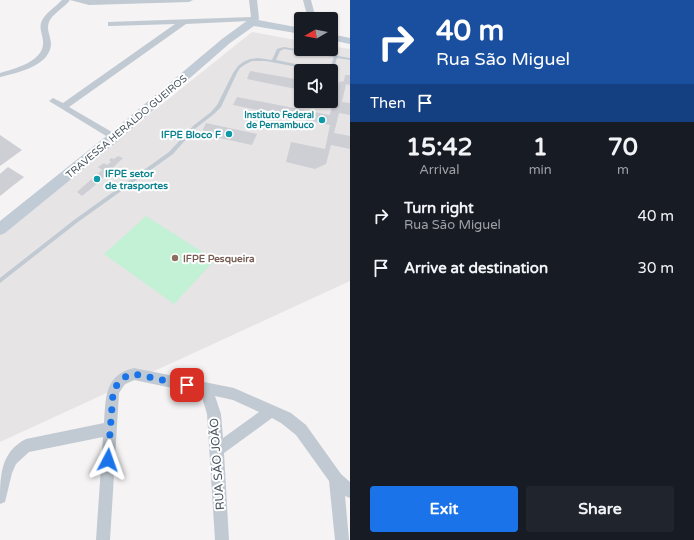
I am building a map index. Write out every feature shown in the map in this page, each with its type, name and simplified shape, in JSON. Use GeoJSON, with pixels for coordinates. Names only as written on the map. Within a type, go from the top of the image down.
{"type":"FeatureCollection","features":[{"type":"Feature","properties":{"kind":"street"},"geometry":{"type":"LineString","coordinates":[[0,75],[26,66],[39,59],[43,54],[47,43],[44,24],[47,19],[65,2],[189,0]]}},
{"type":"Feature","properties":{"kind":"street"},"geometry":{"type":"LineString","coordinates":[[253,0],[253,20]]}},
{"type":"Feature","properties":{"kind":"street"},"geometry":{"type":"LineString","coordinates":[[307,0],[310,12]]}},
{"type":"Feature","properties":{"kind":"street"},"geometry":{"type":"LineString","coordinates":[[111,24],[253,20],[294,29]]}},
{"type":"Feature","properties":{"kind":"street","name":"TRAVESSA HERALDO GUEIROS"},"geometry":{"type":"LineString","coordinates":[[0,229],[114,137],[253,20]]}},
{"type":"Feature","properties":{"kind":"street"},"geometry":{"type":"LineString","coordinates":[[63,107],[183,22]]}},
{"type":"Feature","properties":{"kind":"street"},"geometry":{"type":"LineString","coordinates":[[338,38],[350,41]]}},
{"type":"Feature","properties":{"kind":"street"},"geometry":{"type":"LineString","coordinates":[[53,100],[114,137]]}},
{"type":"Feature","properties":{"kind":"street"},"geometry":{"type":"LineString","coordinates":[[103,540],[113,393],[116,385],[128,375],[134,374],[234,394],[286,418],[301,430],[336,478],[350,491]]}},
{"type":"Feature","properties":{"kind":"street","name":"RUA SÃO JOÃO"},"geometry":{"type":"LineString","coordinates":[[206,389],[214,414],[222,540]]}},
{"type":"Feature","properties":{"kind":"street"},"geometry":{"type":"LineString","coordinates":[[217,450],[272,411]]}},
{"type":"Feature","properties":{"kind":"street"},"geometry":{"type":"LineString","coordinates":[[0,497],[5,472],[11,459],[26,446],[110,429]]}},
{"type":"Feature","properties":{"kind":"street"},"geometry":{"type":"LineString","coordinates":[[336,478],[342,540]]}},
{"type":"Feature","properties":{"kind":"lane"},"geometry":{"type":"LineString","coordinates":[[274,62],[278,50],[282,48],[294,50]]}},
{"type":"Feature","properties":{"kind":"lane"},"geometry":{"type":"LineString","coordinates":[[333,64],[336,56],[350,59]]}},
{"type":"Feature","properties":{"kind":"lane"},"geometry":{"type":"LineString","coordinates":[[0,281],[76,221],[171,153],[182,143],[192,129],[218,107],[236,70],[240,66],[254,60],[294,66]]}},
{"type":"Feature","properties":{"kind":"shaded area","name":"IFPE Pesqueira"},"geometry":{"type":"Polygon","coordinates":[[[252,32],[294,40],[294,56],[338,56],[338,47],[350,49],[350,281],[0,442],[0,234],[252,32]]]}},
{"type":"Feature","properties":{"kind":"green space"},"geometry":{"type":"Polygon","coordinates":[[[146,216],[215,260],[174,304],[104,254],[146,216]]]}},
{"type":"Feature","properties":{"kind":"building","name":"Instituto Federal de Pernambuco"},"geometry":{"type":"Polygon","coordinates":[[[250,71],[294,79],[294,89],[247,79],[250,71]]]}},
{"type":"Feature","properties":{"kind":"building","name":"Instituto Federal de Pernambuco"},"geometry":{"type":"Polygon","coordinates":[[[345,75],[350,75],[350,85],[346,84],[342,102],[350,103],[350,115],[339,113],[334,133],[350,136],[350,149],[331,145],[326,164],[315,169],[286,162],[291,142],[325,149],[330,125],[233,105],[237,97],[330,115],[331,108],[338,108],[338,86],[339,82],[344,81],[345,75]]]}},
{"type":"Feature","properties":{"kind":"building","name":"IFPE Bloco F"},"geometry":{"type":"Polygon","coordinates":[[[206,123],[257,134],[252,145],[201,134],[206,123]]]}},
{"type":"Feature","properties":{"kind":"building"},"geometry":{"type":"Polygon","coordinates":[[[0,135],[22,150],[0,166],[0,135]]]}},
{"type":"Feature","properties":{"kind":"building","name":"IFPE setor de trasportes"},"geometry":{"type":"Polygon","coordinates":[[[118,156],[123,158],[93,187],[82,196],[77,192],[102,170],[98,167],[104,163],[107,165],[111,162],[109,160],[111,158],[114,159],[118,156]]]}},
{"type":"Feature","properties":{"kind":"building"},"geometry":{"type":"Polygon","coordinates":[[[8,167],[24,177],[0,196],[0,174],[8,167]]]}},
{"type":"Feature","properties":{"kind":"place","name":"Instituto Federal de Pernambuco"},"geometry":{"type":"Point","coordinates":[322,120]}},
{"type":"Feature","properties":{"kind":"place","name":"IFPE Bloco F"},"geometry":{"type":"Point","coordinates":[229,134]}},
{"type":"Feature","properties":{"kind":"place","name":"IFPE setor de trasportes"},"geometry":{"type":"Point","coordinates":[97,179]}},
{"type":"Feature","properties":{"kind":"place","name":"IFPE Pesqueira"},"geometry":{"type":"Point","coordinates":[175,258]}},
{"type":"Feature","properties":{"kind":"route"},"geometry":{"type":"LineString","coordinates":[[108,460],[113,393],[116,385],[122,379],[128,375],[134,374],[187,385]]}}]}
